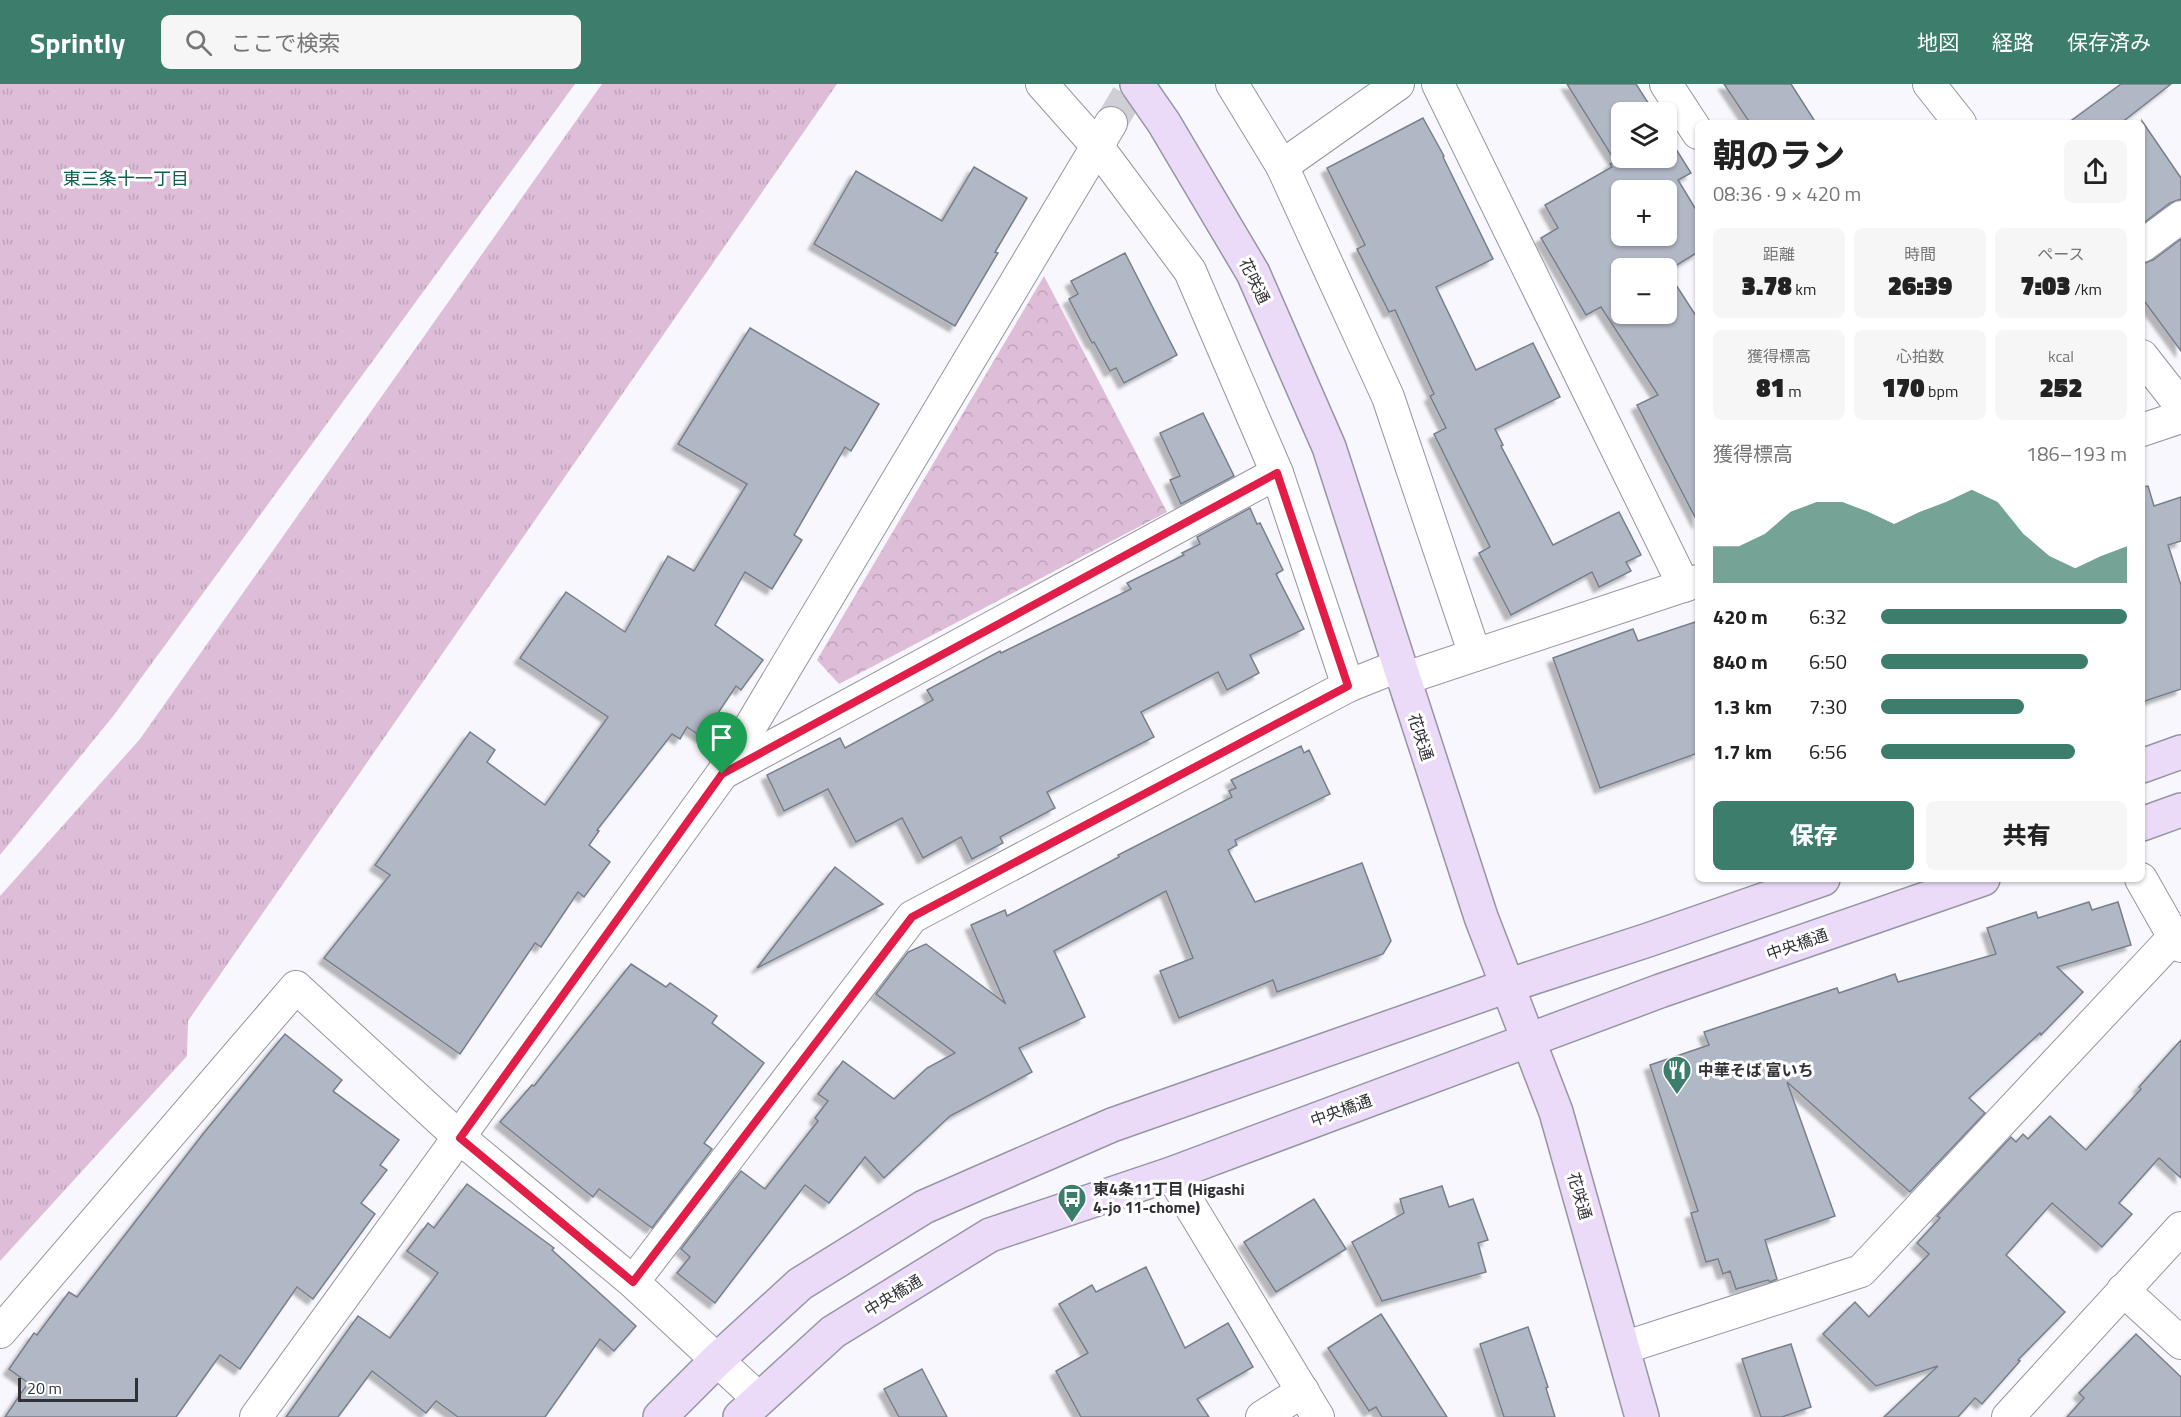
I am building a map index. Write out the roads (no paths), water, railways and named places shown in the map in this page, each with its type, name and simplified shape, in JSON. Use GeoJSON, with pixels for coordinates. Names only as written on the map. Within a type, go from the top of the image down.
{"type":"FeatureCollection","features":[{"type":"Feature","properties":{"kind":"street"},"geometry":{"type":"LineString","coordinates":[[1042,84],[1104,134],[1190,271],[1277,473],[1348,686]]}},
{"type":"Feature","properties":{"kind":"street","name":"花咲通"},"geometry":{"type":"LineString","coordinates":[[1137,84],[1164,123],[1253,273],[1329,447],[1480,917],[1556,1113],[1642,1417]]}},
{"type":"Feature","properties":{"kind":"street"},"geometry":{"type":"LineString","coordinates":[[1232,84],[1282,166],[1388,397],[1475,655]]}},
{"type":"Feature","properties":{"kind":"street"},"geometry":{"type":"LineString","coordinates":[[1282,166],[1398,84]]}},
{"type":"Feature","properties":{"kind":"street"},"geometry":{"type":"LineString","coordinates":[[633,1282],[912,917],[1348,686],[1475,655],[1691,583],[1438,84]]}},
{"type":"Feature","properties":{"kind":"street"},"geometry":{"type":"LineString","coordinates":[[1666,84],[1695,128]]}},
{"type":"Feature","properties":{"kind":"street"},"geometry":{"type":"LineString","coordinates":[[1929,84],[1958,120]]}},
{"type":"Feature","properties":{"kind":"street"},"geometry":{"type":"LineString","coordinates":[[256,1417],[722,774],[1104,134]]}},
{"type":"Feature","properties":{"kind":"street"},"geometry":{"type":"LineString","coordinates":[[2145,244],[2181,217]]}},
{"type":"Feature","properties":{"kind":"street"},"geometry":{"type":"LineString","coordinates":[[2145,360],[2181,406]]}},
{"type":"Feature","properties":{"kind":"street"},"geometry":{"type":"LineString","coordinates":[[2145,429],[2181,417]]}},
{"type":"Feature","properties":{"kind":"street"},"geometry":{"type":"LineString","coordinates":[[722,774],[1277,473]]}},
{"type":"Feature","properties":{"kind":"street"},"geometry":{"type":"LineString","coordinates":[[2145,765],[2181,752]]}},
{"type":"Feature","properties":{"kind":"street"},"geometry":{"type":"LineString","coordinates":[[2145,823],[2181,810]]}},
{"type":"Feature","properties":{"kind":"street"},"geometry":{"type":"LineString","coordinates":[[660,1417],[717,1360],[800,1284],[924,1207],[1112,1125],[1507,986],[1814,882]]}},
{"type":"Feature","properties":{"kind":"street","name":"中央橋通"},"geometry":{"type":"LineString","coordinates":[[750,1408],[833,1332],[990,1235],[1171,1174],[1660,991],[1974,882]]}},
{"type":"Feature","properties":{"kind":"street"},"geometry":{"type":"LineString","coordinates":[[1623,1348],[1861,1271],[2177,941],[2143,882]]}},
{"type":"Feature","properties":{"kind":"street"},"geometry":{"type":"LineString","coordinates":[[0,1332],[296,987],[460,1138],[633,1282],[717,1360],[750,1408]]}},
{"type":"Feature","properties":{"kind":"street"},"geometry":{"type":"LineString","coordinates":[[1171,1174],[1310,1404],[1262,1417]]}},
{"type":"Feature","properties":{"kind":"street"},"geometry":{"type":"LineString","coordinates":[[2008,1417],[2181,1228]]}},
{"type":"Feature","properties":{"kind":"street"},"geometry":{"type":"LineString","coordinates":[[2123,1290],[2181,1343]]}},
{"type":"Feature","properties":{"kind":"tunnel"},"geometry":{"type":"LineString","coordinates":[[1111,123],[1134,84]]}},
{"type":"Feature","properties":{"kind":"place","name":"中華そば 富いち"},"geometry":{"type":"Point","coordinates":[1677,1096]}},
{"type":"Feature","properties":{"kind":"place","name":"東4条11丁目 (Higashi 4-jo 11-chome)"},"geometry":{"type":"Point","coordinates":[1072,1224]}},
{"type":"Feature","properties":{"kind":"district","name":"東三条十一丁目"},"geometry":{"type":"Point","coordinates":[126,179]}}]}
